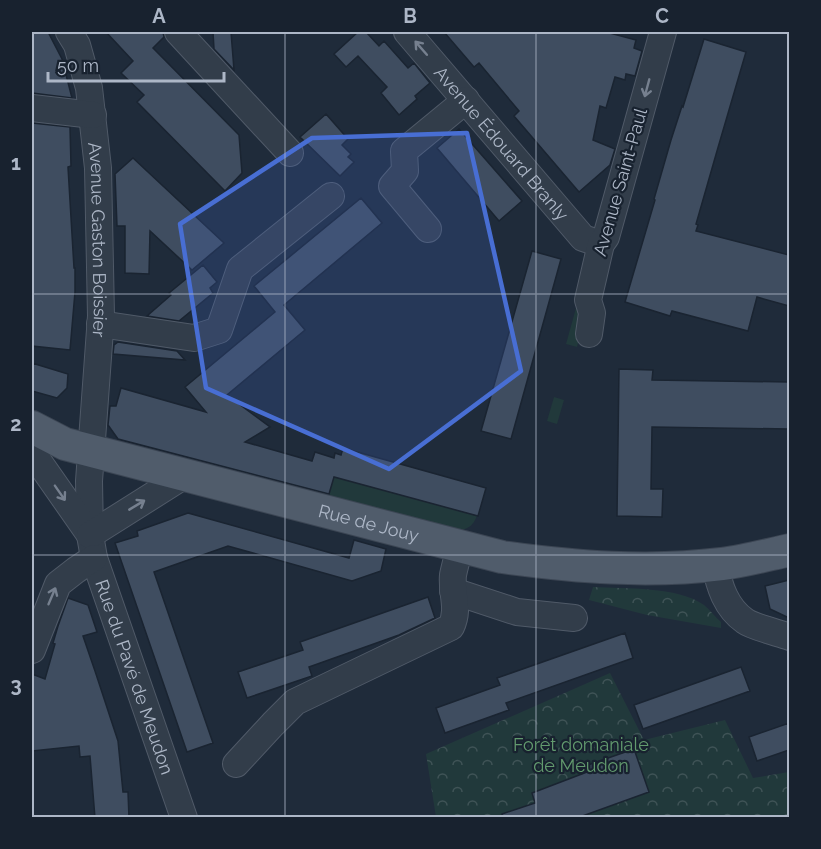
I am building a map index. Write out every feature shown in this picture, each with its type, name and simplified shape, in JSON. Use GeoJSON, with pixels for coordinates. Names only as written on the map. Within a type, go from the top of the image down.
{"type":"FeatureCollection","features":[{"type":"Feature","properties":{"kind":"main road","name":"Rue de Jouy"},"geometry":{"type":"LineString","coordinates":[[32,428],[65,444],[502,557],[580,566],[637,569],[715,564],[757,558],[789,550]]}},
{"type":"Feature","properties":{"kind":"street","name":"Avenue Gaston Boissier"},"geometry":{"type":"LineString","coordinates":[[69,32],[77,45],[89,88],[98,168],[100,324],[90,450]]}},
{"type":"Feature","properties":{"kind":"street"},"geometry":{"type":"LineString","coordinates":[[178,32],[290,153]]}},
{"type":"Feature","properties":{"kind":"street","name":"Avenue Édouard Branly"},"geometry":{"type":"LineString","coordinates":[[407,32],[583,238],[601,244]]}},
{"type":"Feature","properties":{"kind":"street","name":"Avenue Saint-Paul"},"geometry":{"type":"LineString","coordinates":[[589,334],[592,313],[588,300],[601,244],[606,237],[663,32]]}},
{"type":"Feature","properties":{"kind":"street"},"geometry":{"type":"LineString","coordinates":[[428,229],[392,186],[405,171],[404,151],[466,100]]}},
{"type":"Feature","properties":{"kind":"street"},"geometry":{"type":"LineString","coordinates":[[32,108],[93,115]]}},
{"type":"Feature","properties":{"kind":"street"},"geometry":{"type":"LineString","coordinates":[[100,324],[194,338],[219,330],[240,269],[331,196]]}},
{"type":"Feature","properties":{"kind":"street","name":"Rue du Pavé de Meudon"},"geometry":{"type":"LineString","coordinates":[[90,450],[92,547],[184,818]]}},
{"type":"Feature","properties":{"kind":"street"},"geometry":{"type":"LineString","coordinates":[[32,452],[92,547]]}},
{"type":"Feature","properties":{"kind":"street"},"geometry":{"type":"LineString","coordinates":[[32,650],[58,584],[76,570],[92,547],[185,475]]}},
{"type":"Feature","properties":{"kind":"street"},"geometry":{"type":"LineString","coordinates":[[236,764],[295,702],[451,627],[456,606],[453,576],[460,546]]}},
{"type":"Feature","properties":{"kind":"street"},"geometry":{"type":"LineString","coordinates":[[715,564],[720,588],[725,598],[746,622],[789,637]]}},
{"type":"Feature","properties":{"kind":"street"},"geometry":{"type":"LineString","coordinates":[[453,591],[517,612],[574,618]]}},
{"type":"Feature","properties":{"kind":"highlighted area"},"geometry":{"type":"Polygon","coordinates":[[[467,133],[521,371],[389,469],[206,388],[180,224],[312,138],[467,133]]]}},
{"type":"Feature","properties":{"kind":"green space"},"geometry":{"type":"Polygon","coordinates":[[[576,308],[586,311],[577,347],[566,344],[576,308]]]}},
{"type":"Feature","properties":{"kind":"green space"},"geometry":{"type":"Polygon","coordinates":[[[554,397],[564,400],[557,424],[547,421],[554,397]]]}},
{"type":"Feature","properties":{"kind":"green space"},"geometry":{"type":"Polygon","coordinates":[[[334,477],[477,516],[471,526],[461,530],[328,496],[334,477]]]}},
{"type":"Feature","properties":{"kind":"green space"},"geometry":{"type":"Polygon","coordinates":[[[593,587],[680,594],[704,605],[721,622],[721,628],[647,615],[589,600],[593,587]]]}},
{"type":"Feature","properties":{"kind":"green space","name":"Forêt domaniale de Meudon"},"geometry":{"type":"Polygon","coordinates":[[[610,673],[644,740],[725,720],[753,778],[789,772],[789,817],[436,817],[426,754],[610,673]]]}},
{"type":"Feature","properties":{"kind":"building"},"geometry":{"type":"Polygon","coordinates":[[[32,32],[48,32],[62,59],[72,98],[32,93],[32,32]]]}},
{"type":"Feature","properties":{"kind":"building"},"geometry":{"type":"Polygon","coordinates":[[[106,32],[163,32],[164,37],[153,48],[239,135],[242,173],[225,191],[137,102],[144,95],[121,73],[133,61],[106,32]]]}},
{"type":"Feature","properties":{"kind":"building"},"geometry":{"type":"Polygon","coordinates":[[[213,32],[231,32],[234,70],[214,49],[213,32]]]}},
{"type":"Feature","properties":{"kind":"building"},"geometry":{"type":"Polygon","coordinates":[[[358,32],[366,32],[379,46],[384,41],[408,68],[414,63],[430,83],[399,115],[381,93],[387,87],[358,56],[346,67],[334,54],[358,32]]]}},
{"type":"Feature","properties":{"kind":"building"},"geometry":{"type":"Polygon","coordinates":[[[444,32],[606,32],[636,40],[634,48],[642,51],[635,76],[626,74],[625,80],[615,77],[606,108],[600,106],[593,140],[615,149],[610,165],[579,192],[514,116],[519,111],[479,63],[474,67],[444,32]]]}},
{"type":"Feature","properties":{"kind":"building"},"geometry":{"type":"Polygon","coordinates":[[[704,39],[746,52],[696,224],[698,225],[696,231],[789,255],[789,306],[757,297],[748,331],[672,311],[670,316],[625,302],[671,140],[704,39]]]}},
{"type":"Feature","properties":{"kind":"building"},"geometry":{"type":"Polygon","coordinates":[[[326,114],[348,139],[342,145],[351,154],[348,157],[354,162],[340,176],[300,137],[326,114]]]}},
{"type":"Feature","properties":{"kind":"building"},"geometry":{"type":"Polygon","coordinates":[[[32,123],[70,127],[71,166],[68,167],[75,292],[70,350],[32,346],[32,123]]]}},
{"type":"Feature","properties":{"kind":"building"},"geometry":{"type":"Polygon","coordinates":[[[459,129],[522,201],[499,221],[437,148],[459,129]]]}},
{"type":"Feature","properties":{"kind":"building"},"geometry":{"type":"Polygon","coordinates":[[[133,158],[224,243],[192,270],[150,231],[149,274],[125,273],[125,226],[117,226],[115,174],[133,158]]]}},
{"type":"Feature","properties":{"kind":"building"},"geometry":{"type":"Polygon","coordinates":[[[361,198],[382,223],[284,305],[305,330],[227,395],[270,427],[245,442],[312,461],[315,452],[334,458],[335,453],[341,455],[343,448],[486,488],[478,516],[334,477],[329,494],[118,439],[108,425],[110,406],[116,406],[121,388],[206,412],[185,387],[275,312],[254,286],[361,198]]]}},
{"type":"Feature","properties":{"kind":"building"},"geometry":{"type":"Polygon","coordinates":[[[532,251],[561,259],[511,439],[481,431],[532,251]]]}},
{"type":"Feature","properties":{"kind":"building"},"geometry":{"type":"Polygon","coordinates":[[[203,265],[217,282],[210,288],[213,293],[179,321],[147,316],[171,295],[169,293],[203,265]]]}},
{"type":"Feature","properties":{"kind":"building"},"geometry":{"type":"Polygon","coordinates":[[[118,342],[177,351],[185,360],[113,354],[114,345],[118,342]]]}},
{"type":"Feature","properties":{"kind":"building"},"geometry":{"type":"Polygon","coordinates":[[[32,363],[68,374],[67,388],[57,398],[32,391],[32,363]]]}},
{"type":"Feature","properties":{"kind":"building"},"geometry":{"type":"Polygon","coordinates":[[[619,369],[653,370],[652,380],[789,382],[789,429],[652,427],[651,489],[663,489],[662,517],[617,516],[619,369]]]}},
{"type":"Feature","properties":{"kind":"building"},"geometry":{"type":"Polygon","coordinates":[[[188,513],[349,558],[354,540],[386,549],[381,571],[352,581],[228,546],[154,572],[213,743],[187,752],[115,543],[138,536],[137,531],[188,513]]]}},
{"type":"Feature","properties":{"kind":"building"},"geometry":{"type":"Polygon","coordinates":[[[789,580],[789,618],[770,609],[765,586],[789,580]]]}},
{"type":"Feature","properties":{"kind":"building"},"geometry":{"type":"Polygon","coordinates":[[[428,597],[435,618],[399,635],[309,667],[312,676],[247,698],[238,672],[303,650],[300,642],[428,597]]]}},
{"type":"Feature","properties":{"kind":"building"},"geometry":{"type":"Polygon","coordinates":[[[68,598],[88,605],[97,632],[83,636],[118,741],[123,792],[128,792],[129,818],[95,818],[90,756],[80,757],[79,746],[32,751],[32,674],[45,679],[55,644],[53,643],[68,598]]]}},
{"type":"Feature","properties":{"kind":"building"},"geometry":{"type":"Polygon","coordinates":[[[625,633],[633,658],[506,703],[509,710],[445,733],[436,708],[500,685],[497,678],[625,633]]]}},
{"type":"Feature","properties":{"kind":"building"},"geometry":{"type":"Polygon","coordinates":[[[741,667],[750,691],[643,729],[634,705],[741,667]]]}},
{"type":"Feature","properties":{"kind":"building"},"geometry":{"type":"Polygon","coordinates":[[[789,723],[789,750],[757,761],[749,737],[789,723]]]}},
{"type":"Feature","properties":{"kind":"building"},"geometry":{"type":"Polygon","coordinates":[[[634,749],[649,792],[577,818],[503,818],[502,814],[535,803],[532,793],[587,772],[585,766],[634,749]]]}}]}
